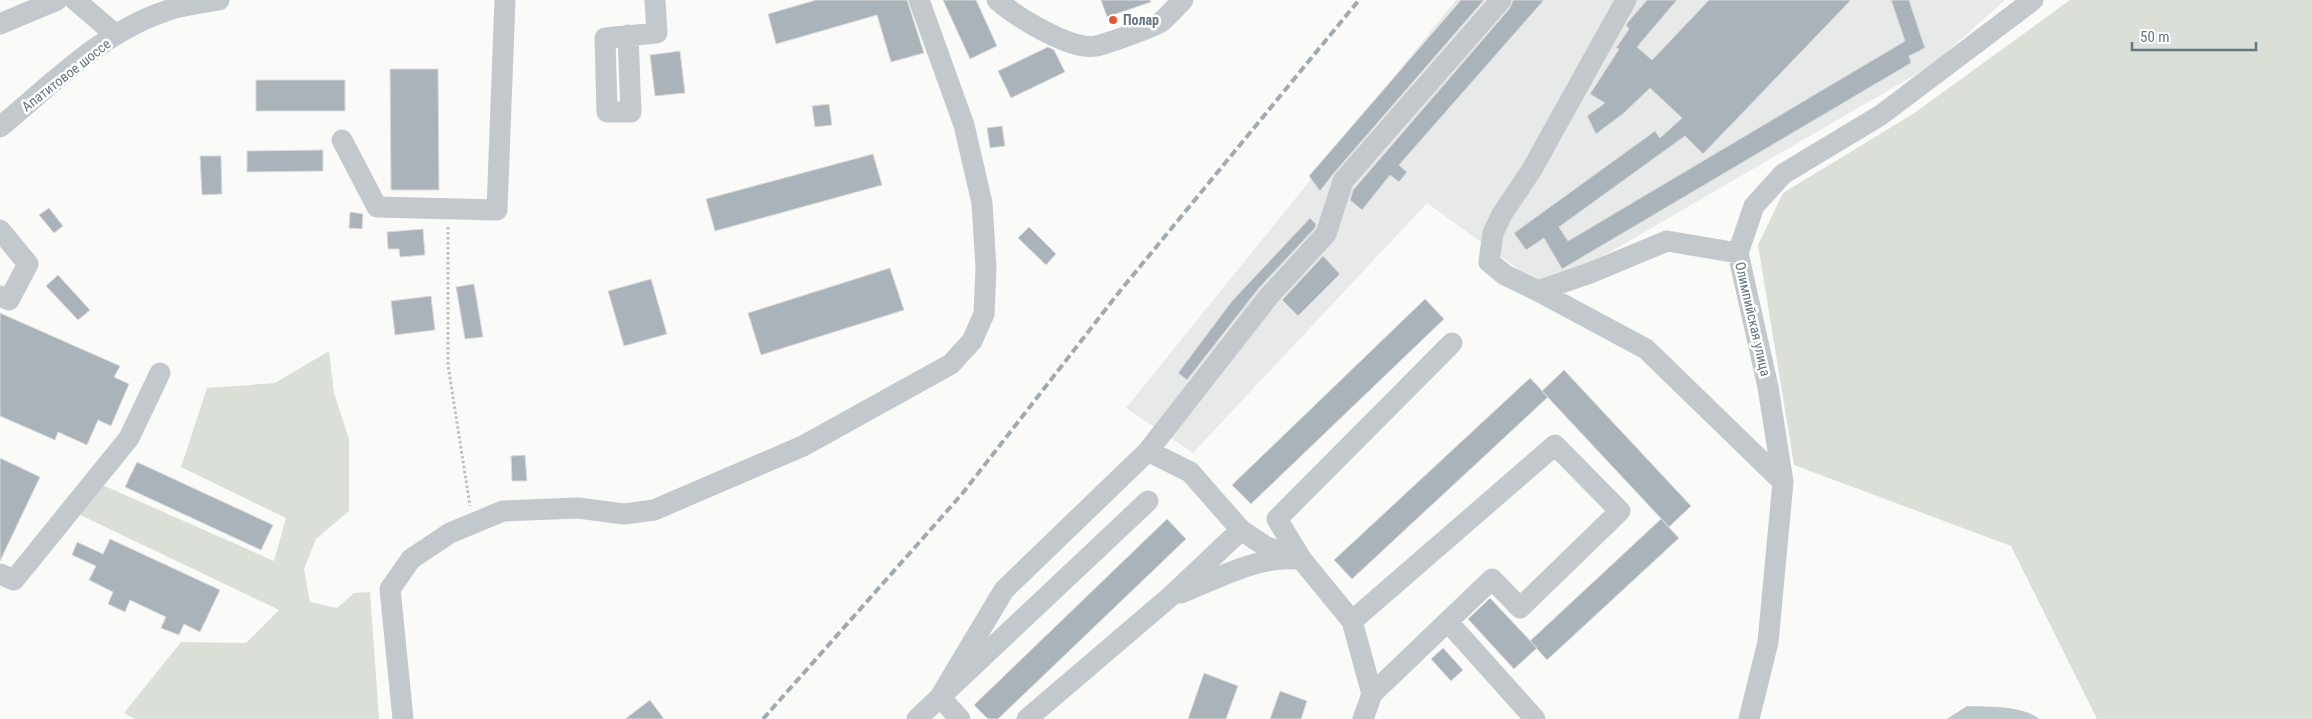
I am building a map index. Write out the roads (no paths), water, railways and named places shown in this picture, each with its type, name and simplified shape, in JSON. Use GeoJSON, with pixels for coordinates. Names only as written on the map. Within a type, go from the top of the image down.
{"type":"FeatureCollection","features":[{"type":"Feature","properties":{"kind":"street"},"geometry":{"type":"LineString","coordinates":[[0,24],[57,0]]}},
{"type":"Feature","properties":{"kind":"street"},"geometry":{"type":"LineString","coordinates":[[75,0],[116,35]]}},
{"type":"Feature","properties":{"kind":"street","name":"Апатитовое шоссе"},"geometry":{"type":"LineString","coordinates":[[0,127],[87,55],[116,35],[167,10],[219,0]]}},
{"type":"Feature","properties":{"kind":"street"},"geometry":{"type":"LineString","coordinates":[[342,140],[377,207],[497,210],[505,0]]}},
{"type":"Feature","properties":{"kind":"street"},"geometry":{"type":"LineString","coordinates":[[628,35],[657,33],[655,0]]}},
{"type":"Feature","properties":{"kind":"street"},"geometry":{"type":"LineString","coordinates":[[403,719],[390,589],[411,559],[450,533],[503,511],[578,508],[624,514],[654,510],[803,446],[951,364],[972,341],[984,314],[986,268],[982,203],[964,125],[919,0]]}},
{"type":"Feature","properties":{"kind":"street"},"geometry":{"type":"LineString","coordinates":[[997,0],[1008,10],[1058,37],[1076,44],[1095,46],[1160,23],[1183,0]]}},
{"type":"Feature","properties":{"kind":"street"},"geometry":{"type":"LineString","coordinates":[[940,697],[1004,590],[1148,451],[1269,296],[1326,234],[1343,181],[1501,0]]}},
{"type":"Feature","properties":{"kind":"street"},"geometry":{"type":"LineString","coordinates":[[1626,0],[1531,171],[1502,214],[1493,233],[1489,262],[1505,275],[1646,349],[1783,482]]}},
{"type":"Feature","properties":{"kind":"street","name":"Олимпийская улица"},"geometry":{"type":"LineString","coordinates":[[1748,719],[1768,642],[1783,482],[1768,387],[1738,252],[1754,206],[1783,174],[1881,115],[2033,0]]}},
{"type":"Feature","properties":{"kind":"street"},"geometry":{"type":"LineString","coordinates":[[0,230],[28,264],[9,300],[0,296]]}},
{"type":"Feature","properties":{"kind":"street"},"geometry":{"type":"LineString","coordinates":[[1538,291],[1590,273],[1667,241],[1738,252]]}},
{"type":"Feature","properties":{"kind":"street"},"geometry":{"type":"LineString","coordinates":[[1372,694],[1352,621],[1302,560],[1277,519],[1452,343]]}},
{"type":"Feature","properties":{"kind":"street"},"geometry":{"type":"LineString","coordinates":[[0,574],[14,580],[129,438],[160,373]]}},
{"type":"Feature","properties":{"kind":"street"},"geometry":{"type":"LineString","coordinates":[[1352,621],[1555,444],[1620,511],[1520,608],[1492,579],[1372,694],[1363,719]]}},
{"type":"Feature","properties":{"kind":"street"},"geometry":{"type":"LineString","coordinates":[[1148,451],[1190,472],[1241,530],[1265,546],[1302,560]]}},
{"type":"Feature","properties":{"kind":"street"},"geometry":{"type":"LineString","coordinates":[[917,719],[1148,501]]}},
{"type":"Feature","properties":{"kind":"street"},"geometry":{"type":"LineString","coordinates":[[1027,719],[1171,596],[1241,530]]}},
{"type":"Feature","properties":{"kind":"street"},"geometry":{"type":"LineString","coordinates":[[1171,596],[1262,562],[1278,558],[1302,560]]}},
{"type":"Feature","properties":{"kind":"street"},"geometry":{"type":"LineString","coordinates":[[1448,622],[1535,719]]}},
{"type":"Feature","properties":{"kind":"street"},"geometry":{"type":"LineString","coordinates":[[940,697],[960,719]]}},
{"type":"Feature","properties":{"kind":"railway"},"geometry":{"type":"LineString","coordinates":[[763,719],[962,494],[1120,291],[1359,0]]}},
{"type":"Feature","properties":{"kind":"place","name":"Полар"},"geometry":{"type":"Point","coordinates":[1113,20]}}]}
